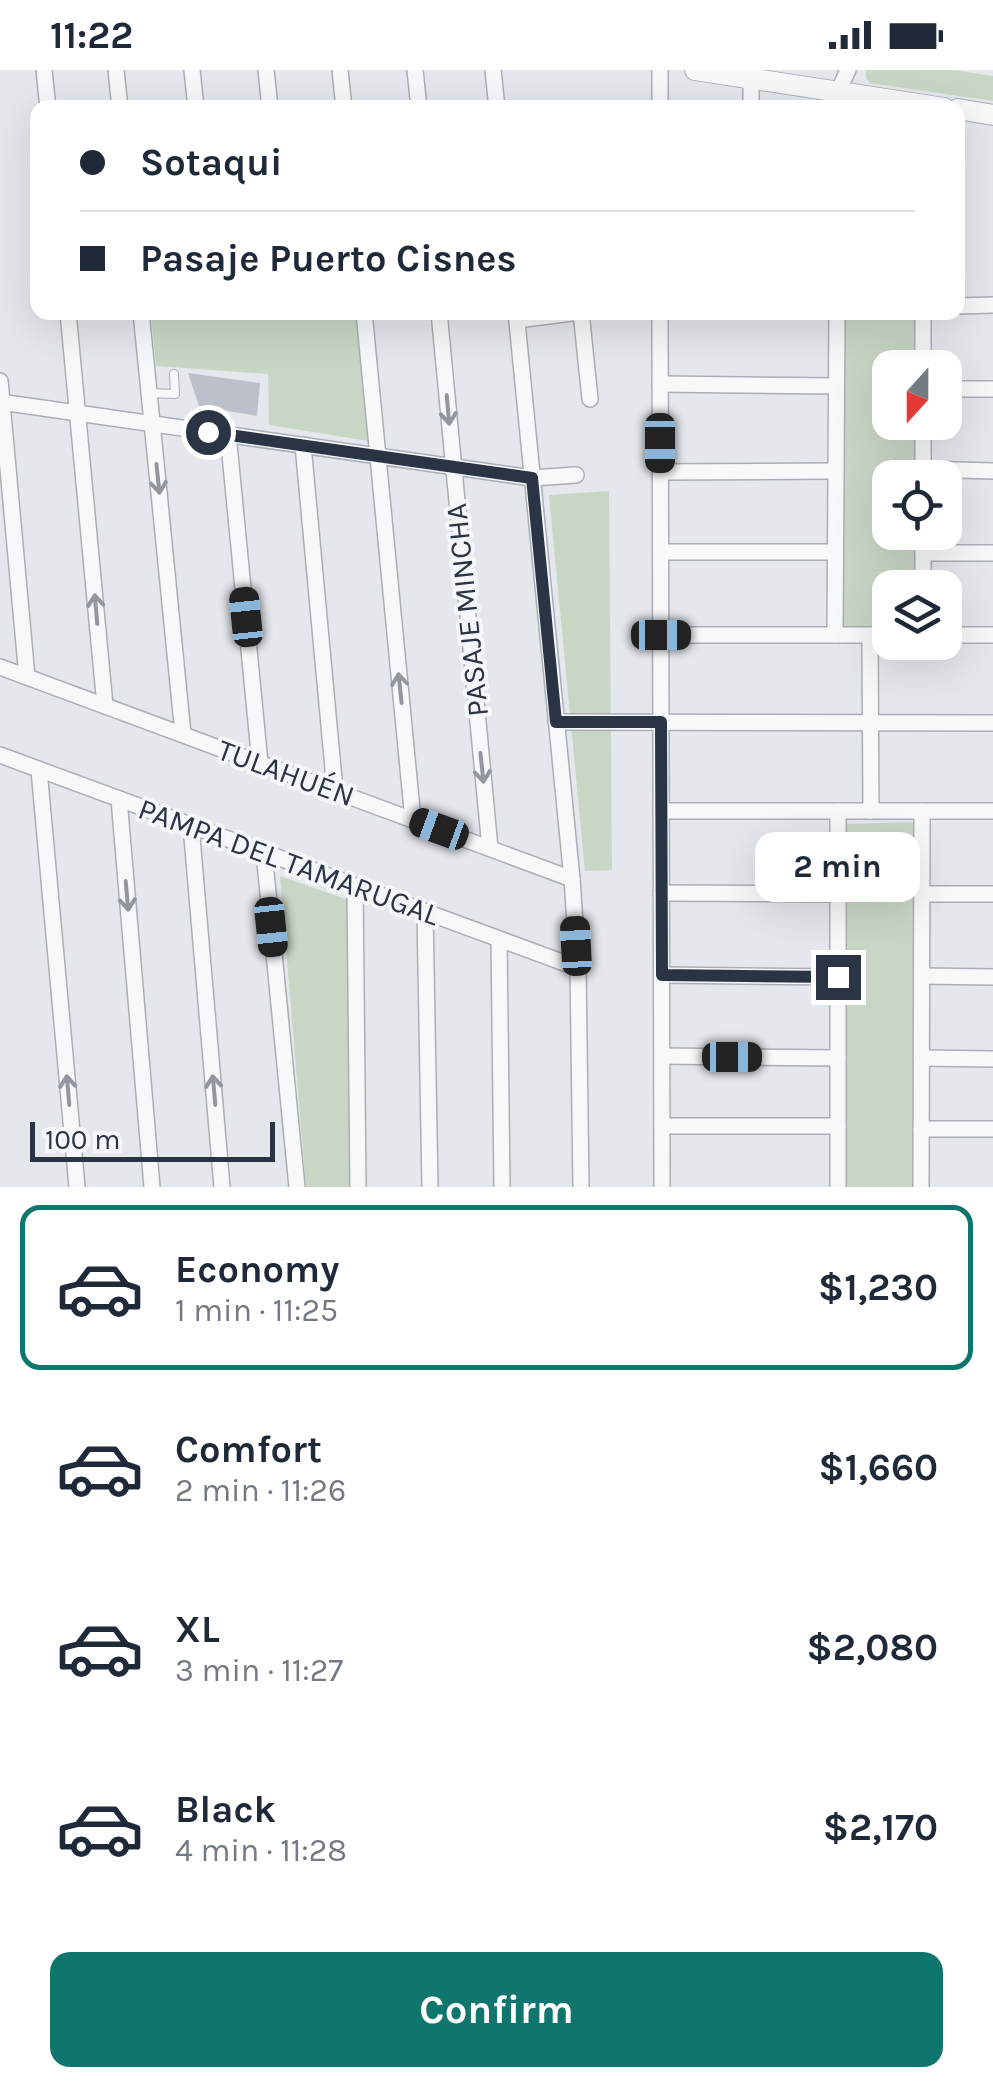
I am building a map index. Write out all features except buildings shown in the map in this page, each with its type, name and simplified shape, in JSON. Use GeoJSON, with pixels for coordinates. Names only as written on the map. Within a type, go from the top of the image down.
{"type":"FeatureCollection","features":[{"type":"Feature","properties":{"kind":"street"},"geometry":{"type":"LineString","coordinates":[[44,70],[47,100]]}},
{"type":"Feature","properties":{"kind":"street"},"geometry":{"type":"LineString","coordinates":[[116,70],[119,100]]}},
{"type":"Feature","properties":{"kind":"street"},"geometry":{"type":"LineString","coordinates":[[192,70],[195,100]]}},
{"type":"Feature","properties":{"kind":"street"},"geometry":{"type":"LineString","coordinates":[[266,70],[269,100]]}},
{"type":"Feature","properties":{"kind":"street"},"geometry":{"type":"LineString","coordinates":[[340,70],[343,100]]}},
{"type":"Feature","properties":{"kind":"street"},"geometry":{"type":"LineString","coordinates":[[415,70],[418,100]]}},
{"type":"Feature","properties":{"kind":"street"},"geometry":{"type":"LineString","coordinates":[[493,70],[496,100]]}},
{"type":"Feature","properties":{"kind":"street"},"geometry":{"type":"LineString","coordinates":[[660,70],[660,100]]}},
{"type":"Feature","properties":{"kind":"street"},"geometry":{"type":"LineString","coordinates":[[695,70],[838,100],[848,70]]}},
{"type":"Feature","properties":{"kind":"street"},"geometry":{"type":"LineString","coordinates":[[751,79],[751,100]]}},
{"type":"Feature","properties":{"kind":"street"},"geometry":{"type":"LineString","coordinates":[[965,111],[993,114]]}},
{"type":"Feature","properties":{"kind":"street"},"geometry":{"type":"LineString","coordinates":[[965,306],[993,306]]}},
{"type":"Feature","properties":{"kind":"street"},"geometry":{"type":"LineString","coordinates":[[69,320],[105,706]]}},
{"type":"Feature","properties":{"kind":"street"},"geometry":{"type":"LineString","coordinates":[[142,320],[182,734]]}},
{"type":"Feature","properties":{"kind":"street"},"geometry":{"type":"LineString","coordinates":[[365,320],[413,820]]}},
{"type":"Feature","properties":{"kind":"street","name":"PASAJE MINCHA"},"geometry":{"type":"LineString","coordinates":[[439,320],[490,848]]}},
{"type":"Feature","properties":{"kind":"street"},"geometry":{"type":"LineString","coordinates":[[516,320],[572,878],[578,968],[581,1187]]}},
{"type":"Feature","properties":{"kind":"street"},"geometry":{"type":"LineString","coordinates":[[581,320],[590,399]]}},
{"type":"Feature","properties":{"kind":"street"},"geometry":{"type":"LineString","coordinates":[[660,320],[662,1187]]}},
{"type":"Feature","properties":{"kind":"street"},"geometry":{"type":"LineString","coordinates":[[835,636],[837,320]]}},
{"type":"Feature","properties":{"kind":"street"},"geometry":{"type":"LineString","coordinates":[[923,320],[923,350]]}},
{"type":"Feature","properties":{"kind":"street"},"geometry":{"type":"LineString","coordinates":[[0,381],[26,676]]}},
{"type":"Feature","properties":{"kind":"street"},"geometry":{"type":"LineString","coordinates":[[660,384],[836,386]]}},
{"type":"Feature","properties":{"kind":"street"},"geometry":{"type":"LineString","coordinates":[[962,389],[993,389]]}},
{"type":"Feature","properties":{"kind":"street"},"geometry":{"type":"LineString","coordinates":[[1,402],[532,478],[576,475]]}},
{"type":"Feature","properties":{"kind":"street"},"geometry":{"type":"LineString","coordinates":[[228,434],[260,763]]}},
{"type":"Feature","properties":{"kind":"street"},"geometry":{"type":"LineString","coordinates":[[303,445],[335,790]]}},
{"type":"Feature","properties":{"kind":"street"},"geometry":{"type":"LineString","coordinates":[[660,472],[836,471]]}},
{"type":"Feature","properties":{"kind":"street"},"geometry":{"type":"LineString","coordinates":[[962,472],[993,471]]}},
{"type":"Feature","properties":{"kind":"street"},"geometry":{"type":"LineString","coordinates":[[661,552],[836,552]]}},
{"type":"Feature","properties":{"kind":"street"},"geometry":{"type":"LineString","coordinates":[[923,570],[923,553],[993,553]]}},
{"type":"Feature","properties":{"kind":"street"},"geometry":{"type":"LineString","coordinates":[[661,635],[870,635],[870,811]]}},
{"type":"Feature","properties":{"kind":"street"},"geometry":{"type":"LineString","coordinates":[[962,635],[993,636]]}},
{"type":"Feature","properties":{"kind":"street","name":"TULAHUÉN"},"geometry":{"type":"LineString","coordinates":[[0,667],[572,878]]}},
{"type":"Feature","properties":{"kind":"street"},"geometry":{"type":"LineString","coordinates":[[556,722],[993,724]]}},
{"type":"Feature","properties":{"kind":"street","name":"PAMPA DEL TAMARUGAL"},"geometry":{"type":"LineString","coordinates":[[0,756],[578,968]]}},
{"type":"Feature","properties":{"kind":"street"},"geometry":{"type":"LineString","coordinates":[[39,770],[77,1187]]}},
{"type":"Feature","properties":{"kind":"street"},"geometry":{"type":"LineString","coordinates":[[119,799],[152,1187]]}},
{"type":"Feature","properties":{"kind":"street"},"geometry":{"type":"LineString","coordinates":[[661,810],[993,811]]}},
{"type":"Feature","properties":{"kind":"street"},"geometry":{"type":"LineString","coordinates":[[838,811],[838,1187]]}},
{"type":"Feature","properties":{"kind":"street"},"geometry":{"type":"LineString","coordinates":[[921,1187],[922,811]]}},
{"type":"Feature","properties":{"kind":"street"},"geometry":{"type":"LineString","coordinates":[[191,826],[222,1187]]}},
{"type":"Feature","properties":{"kind":"street"},"geometry":{"type":"LineString","coordinates":[[264,852],[297,1187]]}},
{"type":"Feature","properties":{"kind":"street"},"geometry":{"type":"LineString","coordinates":[[355,886],[358,1187]]}},
{"type":"Feature","properties":{"kind":"street"},"geometry":{"type":"LineString","coordinates":[[661,893],[838,894]]}},
{"type":"Feature","properties":{"kind":"street"},"geometry":{"type":"LineString","coordinates":[[922,894],[993,894]]}},
{"type":"Feature","properties":{"kind":"street"},"geometry":{"type":"LineString","coordinates":[[425,912],[430,1187]]}},
{"type":"Feature","properties":{"kind":"street"},"geometry":{"type":"LineString","coordinates":[[499,939],[502,1187]]}},
{"type":"Feature","properties":{"kind":"street"},"geometry":{"type":"LineString","coordinates":[[662,975],[838,977]]}},
{"type":"Feature","properties":{"kind":"street"},"geometry":{"type":"LineString","coordinates":[[922,976],[993,977]]}},
{"type":"Feature","properties":{"kind":"street"},"geometry":{"type":"LineString","coordinates":[[662,1056],[838,1058]]}},
{"type":"Feature","properties":{"kind":"street"},"geometry":{"type":"LineString","coordinates":[[922,1058],[993,1058]]}},
{"type":"Feature","properties":{"kind":"street"},"geometry":{"type":"LineString","coordinates":[[662,1126],[838,1126]]}},
{"type":"Feature","properties":{"kind":"street"},"geometry":{"type":"LineString","coordinates":[[921,1129],[993,1128]]}},
{"type":"Feature","properties":{"kind":"lane"},"geometry":{"type":"LineString","coordinates":[[149,392],[174,394],[174,374]]}},
{"type":"Feature","properties":{"kind":"green space"},"geometry":{"type":"Polygon","coordinates":[[[866,70],[953,70],[993,76],[993,101],[870,83],[866,70]]]}},
{"type":"Feature","properties":{"kind":"green space"},"geometry":{"type":"Polygon","coordinates":[[[152,320],[357,320],[369,441],[269,425],[268,374],[156,366],[152,320]]]}},
{"type":"Feature","properties":{"kind":"green space"},"geometry":{"type":"Polygon","coordinates":[[[843,320],[917,320],[917,350],[872,350],[872,440],[917,440],[918,460],[872,460],[872,550],[918,550],[918,570],[872,570],[872,630],[844,630],[843,320]]]}},
{"type":"Feature","properties":{"kind":"green space"},"geometry":{"type":"Polygon","coordinates":[[[609,491],[612,870],[585,871],[549,495],[609,491]]]}},
{"type":"Feature","properties":{"kind":"green space"},"geometry":{"type":"Polygon","coordinates":[[[916,822],[915,1187],[844,1187],[845,824],[916,822]]]}},
{"type":"Feature","properties":{"kind":"green space"},"geometry":{"type":"Polygon","coordinates":[[[280,876],[348,900],[351,1187],[306,1187],[280,876]]]}},
{"type":"Feature","properties":{"kind":"route"},"geometry":{"type":"LineString","coordinates":[[208,432],[532,478],[556,722],[661,722],[662,975],[838,977]]}}]}
